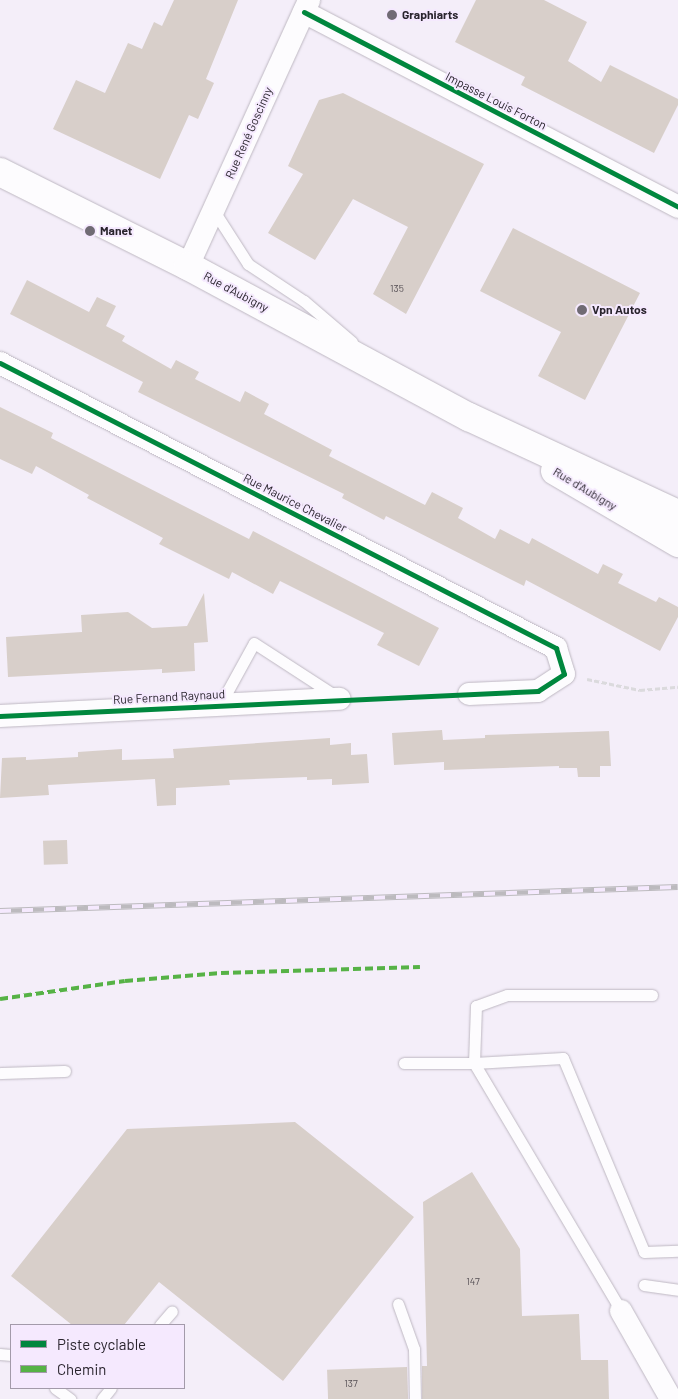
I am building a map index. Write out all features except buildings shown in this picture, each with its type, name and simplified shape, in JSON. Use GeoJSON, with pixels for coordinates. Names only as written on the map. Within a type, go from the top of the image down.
{"type":"FeatureCollection","features":[{"type":"Feature","properties":{"kind":"main road","name":"Rue d'Aubigny"},"geometry":{"type":"LineString","coordinates":[[0,172],[188,266],[469,417],[594,496],[678,543]]}},
{"type":"Feature","properties":{"kind":"main road","name":"Rue d'Aubigny"},"geometry":{"type":"LineString","coordinates":[[469,417],[678,514]]}},
{"type":"Feature","properties":{"kind":"street","name":"Impasse Louis Forton"},"geometry":{"type":"LineString","coordinates":[[307,6],[678,207]]}},
{"type":"Feature","properties":{"kind":"street","name":"Rue René Goscinny"},"geometry":{"type":"LineString","coordinates":[[188,266],[307,6]]}},
{"type":"Feature","properties":{"kind":"street","name":"Rue Maurice Chevalier"},"geometry":{"type":"LineString","coordinates":[[0,363],[556,648],[564,674]]}},
{"type":"Feature","properties":{"kind":"street"},"geometry":{"type":"LineString","coordinates":[[469,694],[538,691],[564,674]]}},
{"type":"Feature","properties":{"kind":"street","name":"Rue Fernand Raynaud"},"geometry":{"type":"LineString","coordinates":[[0,716],[340,699]]}},
{"type":"Feature","properties":{"kind":"street"},"geometry":{"type":"LineString","coordinates":[[621,1311],[671,1399]]}},
{"type":"Feature","properties":{"kind":"lane"},"geometry":{"type":"LineString","coordinates":[[214,211],[248,264],[304,301],[392,375]]}},
{"type":"Feature","properties":{"kind":"lane"},"geometry":{"type":"LineString","coordinates":[[221,704],[254,643],[340,699]]}},
{"type":"Feature","properties":{"kind":"lane"},"geometry":{"type":"LineString","coordinates":[[621,1311],[474,1063],[476,1006],[508,995],[652,995]]}},
{"type":"Feature","properties":{"kind":"lane"},"geometry":{"type":"LineString","coordinates":[[404,1063],[474,1063],[563,1058],[644,1252],[678,1251]]}},
{"type":"Feature","properties":{"kind":"lane"},"geometry":{"type":"LineString","coordinates":[[0,1073],[65,1071]]}},
{"type":"Feature","properties":{"kind":"lane"},"geometry":{"type":"LineString","coordinates":[[644,1285],[678,1290]]}},
{"type":"Feature","properties":{"kind":"lane"},"geometry":{"type":"LineString","coordinates":[[398,1304],[414,1349],[415,1399]]}},
{"type":"Feature","properties":{"kind":"lane"},"geometry":{"type":"LineString","coordinates":[[161,1324],[172,1311]]}},
{"type":"Feature","properties":{"kind":"lane"},"geometry":{"type":"LineString","coordinates":[[57,1389],[70,1399]]}},
{"type":"Feature","properties":{"kind":"lane"},"geometry":{"type":"LineString","coordinates":[[102,1399],[110,1389]]}},
{"type":"Feature","properties":{"kind":"path"},"geometry":{"type":"LineString","coordinates":[[564,674],[640,690],[678,687]]}},
{"type":"Feature","properties":{"kind":"railway"},"geometry":{"type":"LineString","coordinates":[[0,911],[678,887]]}},
{"type":"Feature","properties":{"kind":"marked path"},"geometry":{"type":"LineString","coordinates":[[0,999],[125,981],[221,973],[420,967]]}},
{"type":"Feature","properties":{"kind":"cycle path"},"geometry":{"type":"LineString","coordinates":[[304,12],[678,207]]}},
{"type":"Feature","properties":{"kind":"cycle path"},"geometry":{"type":"LineString","coordinates":[[0,363],[556,648],[564,674],[538,691],[0,716]]}},
{"type":"Feature","properties":{"kind":"place","name":"Graphiarts"},"geometry":{"type":"Point","coordinates":[392,15]}},
{"type":"Feature","properties":{"kind":"place","name":"Manet"},"geometry":{"type":"Point","coordinates":[90,231]}},
{"type":"Feature","properties":{"kind":"place","name":"Vpn Autos"},"geometry":{"type":"Point","coordinates":[582,310]}}]}
